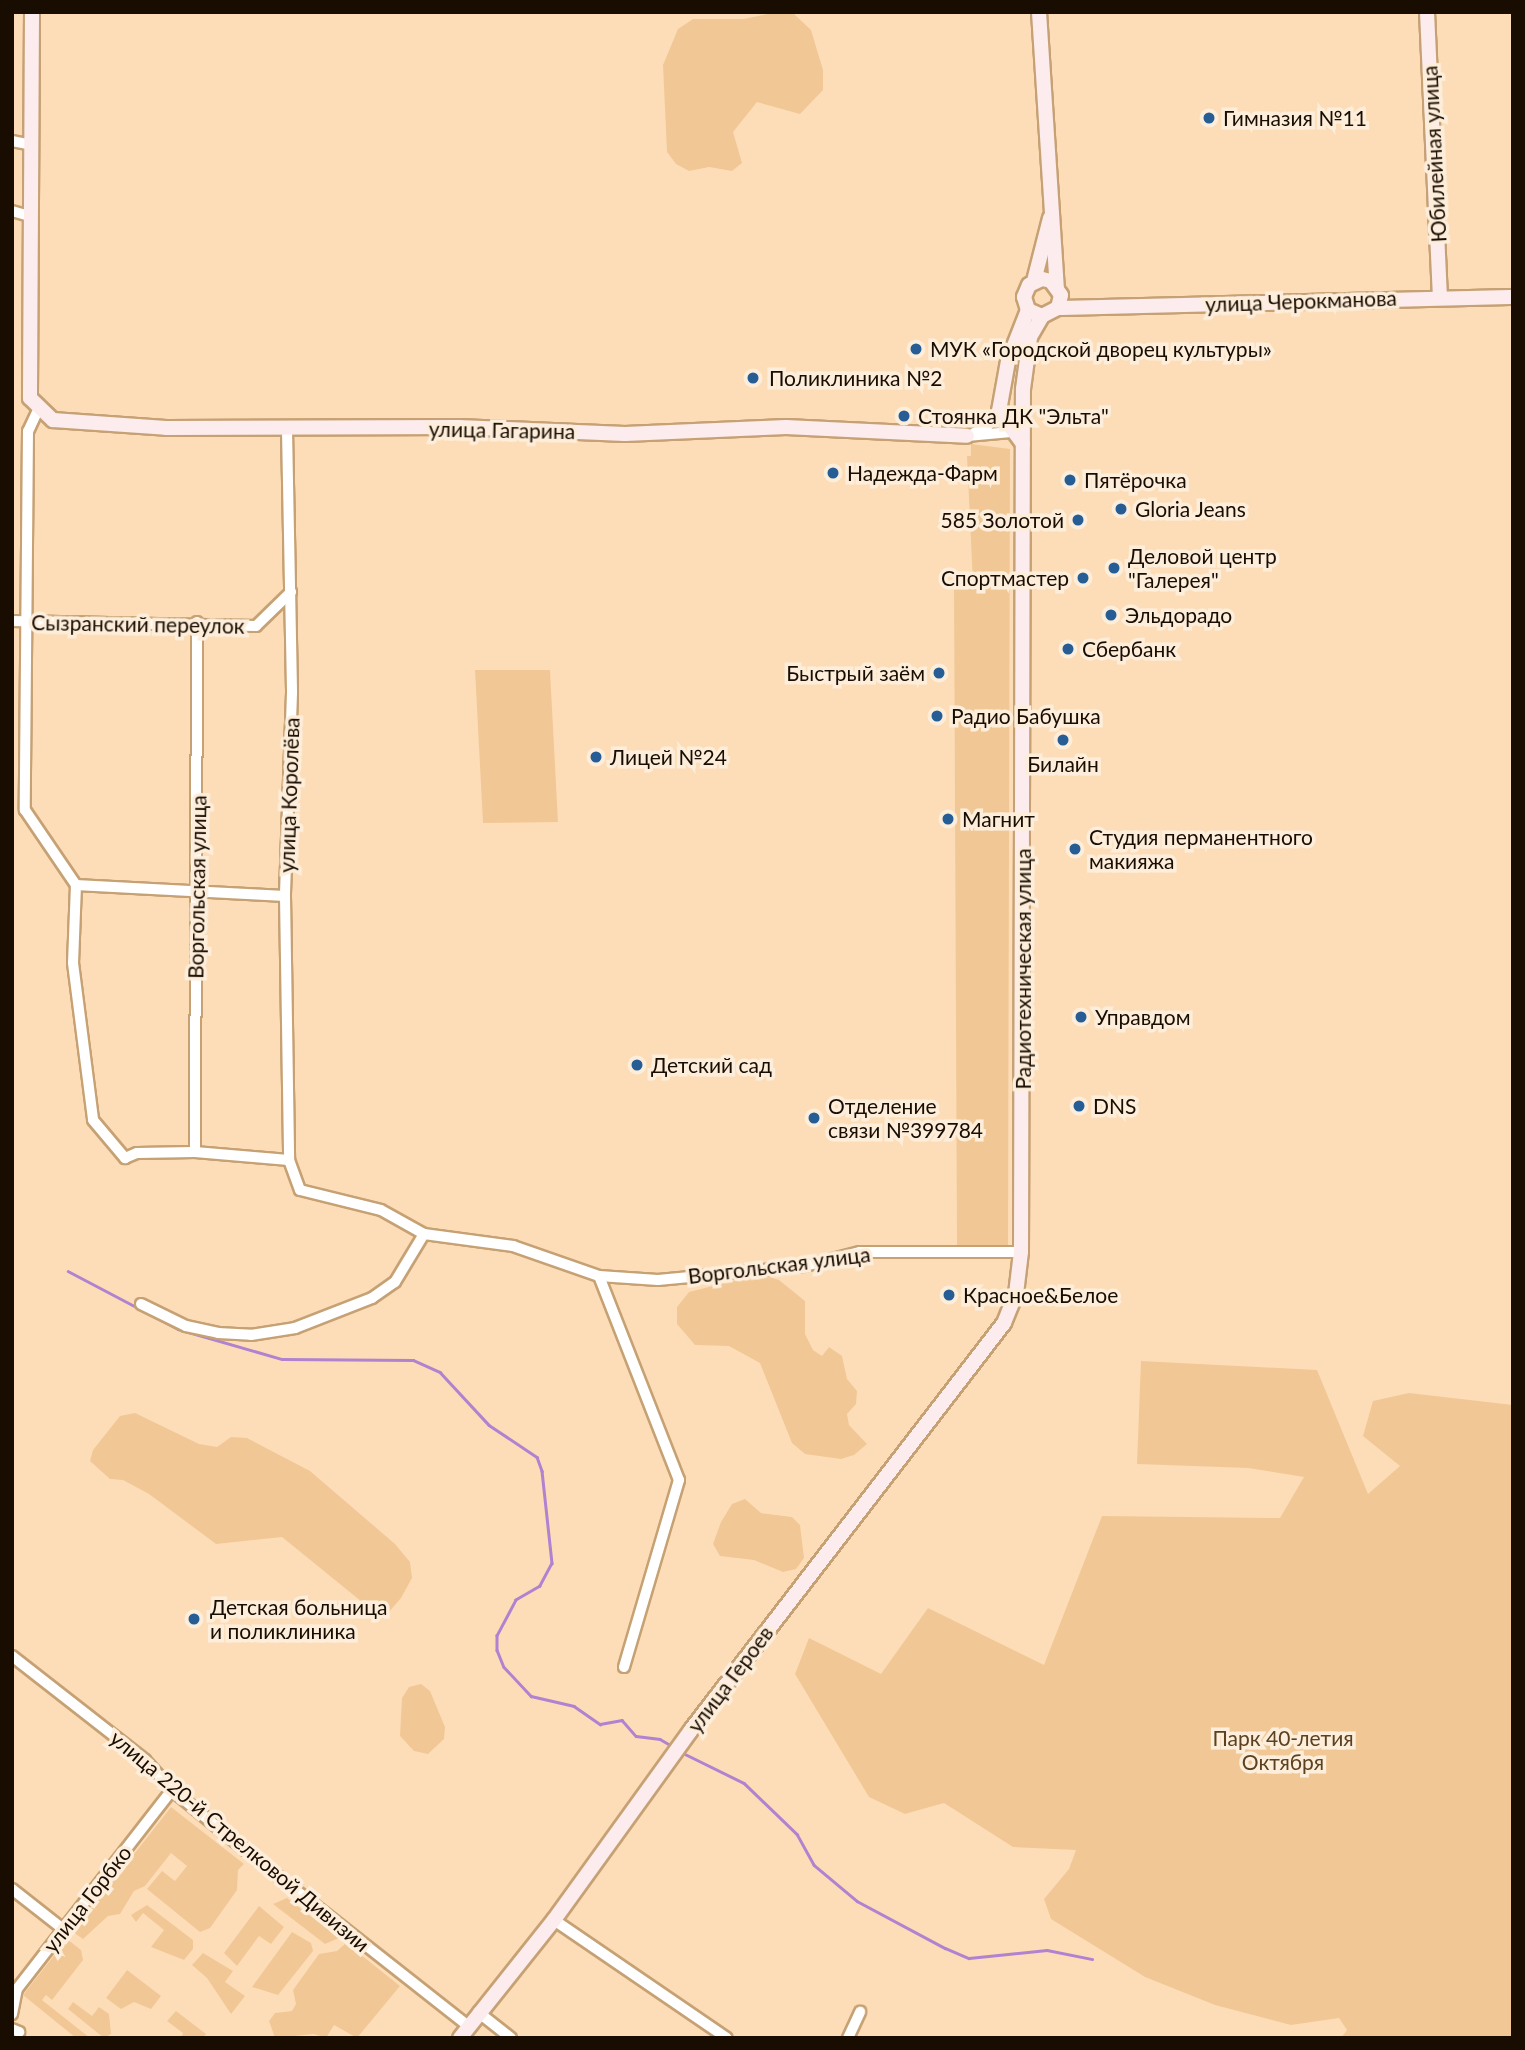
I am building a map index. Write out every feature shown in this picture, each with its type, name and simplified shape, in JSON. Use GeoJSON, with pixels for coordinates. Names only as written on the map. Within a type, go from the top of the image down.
{"type":"FeatureCollection","features":[{"type":"Feature","properties":{"kind":"street"},"geometry":{"type":"LineString","coordinates":[[32,12],[28,144],[30,398],[38,411],[28,432],[25,810],[76,886],[73,963],[93,1120],[125,1158],[137,1153],[195,1152],[289,1160]]}},
{"type":"Feature","properties":{"kind":"street"},"geometry":{"type":"LineString","coordinates":[[1028,310],[1042,316],[1059,297],[1051,214],[1039,12]]}},
{"type":"Feature","properties":{"kind":"street","name":"Юбилейная улица"},"geometry":{"type":"LineString","coordinates":[[1427,12],[1440,296]]}},
{"type":"Feature","properties":{"kind":"street"},"geometry":{"type":"LineString","coordinates":[[12,141],[28,144]]}},
{"type":"Feature","properties":{"kind":"street"},"geometry":{"type":"LineString","coordinates":[[12,211],[29,216]]}},
{"type":"Feature","properties":{"kind":"street"},"geometry":{"type":"LineString","coordinates":[[1023,444],[1011,432],[999,411],[1008,361],[1028,310],[1025,291],[1034,281],[1051,214]]}},
{"type":"Feature","properties":{"kind":"street"},"geometry":{"type":"LineString","coordinates":[[1034,281],[1051,281],[1059,297]]}},
{"type":"Feature","properties":{"kind":"street","name":"улица Черокманова"},"geometry":{"type":"LineString","coordinates":[[1059,297],[1089,306],[1440,296],[1513,297]]}},
{"type":"Feature","properties":{"kind":"street","name":"Радиотехническая улица"},"geometry":{"type":"LineString","coordinates":[[1004,1323],[1016,1294],[1021,1252],[1023,389],[1030,337],[1042,316]]}},
{"type":"Feature","properties":{"kind":"street"},"geometry":{"type":"LineString","coordinates":[[967,436],[985,429],[999,411],[1008,383],[1016,380],[1023,389]]}},
{"type":"Feature","properties":{"kind":"street","name":"улица Гагарина"},"geometry":{"type":"LineString","coordinates":[[38,411],[61,421],[287,430],[458,427],[625,434],[786,427],[967,436],[1011,432]]}},
{"type":"Feature","properties":{"kind":"street"},"geometry":{"type":"LineString","coordinates":[[1011,432],[1022,421]]}},
{"type":"Feature","properties":{"kind":"street","name":"улица Королёва"},"geometry":{"type":"LineString","coordinates":[[287,430],[291,592],[285,895],[289,1160]]}},
{"type":"Feature","properties":{"kind":"street","name":"Сызранский переулок"},"geometry":{"type":"LineString","coordinates":[[12,621],[197,622],[256,626],[291,592]]}},
{"type":"Feature","properties":{"kind":"street","name":"Воргольская улица"},"geometry":{"type":"LineString","coordinates":[[195,1152],[194,1004],[199,889],[197,622]]}},
{"type":"Feature","properties":{"kind":"street"},"geometry":{"type":"LineString","coordinates":[[12,809],[25,810]]}},
{"type":"Feature","properties":{"kind":"street"},"geometry":{"type":"LineString","coordinates":[[76,886],[199,889],[285,895]]}},
{"type":"Feature","properties":{"kind":"street","name":"Воргольская улица"},"geometry":{"type":"LineString","coordinates":[[289,1160],[300,1191],[381,1210],[424,1234],[513,1246],[599,1276],[658,1280],[805,1266],[836,1254],[860,1252],[1021,1252]]}},
{"type":"Feature","properties":{"kind":"street"},"geometry":{"type":"LineString","coordinates":[[141,1304],[186,1325],[218,1333],[251,1335],[295,1328],[372,1298],[395,1282],[424,1234]]}},
{"type":"Feature","properties":{"kind":"street"},"geometry":{"type":"LineString","coordinates":[[599,1276],[679,1480],[624,1667]]}},
{"type":"Feature","properties":{"kind":"street","name":"улица Героев"},"geometry":{"type":"LineString","coordinates":[[464,2032],[554,1920],[691,1730],[1004,1323]]}},
{"type":"Feature","properties":{"kind":"street","name":"улица 220-й Стрелковой Дивизии"},"geometry":{"type":"LineString","coordinates":[[12,1656],[145,1760],[172,1790],[464,2032]]}},
{"type":"Feature","properties":{"kind":"street","name":"улица Горбко"},"geometry":{"type":"LineString","coordinates":[[12,2014],[17,1989],[172,1790]]}},
{"type":"Feature","properties":{"kind":"street"},"geometry":{"type":"LineString","coordinates":[[12,1889],[63,1929]]}},
{"type":"Feature","properties":{"kind":"street"},"geometry":{"type":"LineString","coordinates":[[554,1920],[727,2038]]}},
{"type":"Feature","properties":{"kind":"street"},"geometry":{"type":"LineString","coordinates":[[478,2012],[511,2038]]}},
{"type":"Feature","properties":{"kind":"street"},"geometry":{"type":"LineString","coordinates":[[848,2038],[860,2012]]}},
{"type":"Feature","properties":{"kind":"green space"},"geometry":{"type":"Polygon","coordinates":[[[777,12],[794,14],[811,30],[823,70],[823,90],[800,114],[757,102],[733,132],[742,163],[732,171],[709,167],[689,171],[676,164],[667,152],[663,65],[678,29],[693,19],[744,19],[777,12]]]}},
{"type":"Feature","properties":{"kind":"green space"},"geometry":{"type":"Polygon","coordinates":[[[971,444],[1010,449],[1008,1245],[957,1245],[954,584],[973,584],[967,456],[971,456],[971,444]]]}},
{"type":"Feature","properties":{"kind":"green space"},"geometry":{"type":"Polygon","coordinates":[[[475,670],[550,670],[558,822],[483,823],[475,670]]]}},
{"type":"Feature","properties":{"kind":"green space"},"geometry":{"type":"Polygon","coordinates":[[[760,1274],[779,1280],[805,1301],[805,1334],[813,1350],[822,1356],[829,1347],[842,1356],[847,1379],[857,1391],[856,1404],[847,1414],[849,1425],[867,1444],[854,1455],[841,1459],[805,1454],[792,1443],[760,1363],[729,1346],[695,1345],[677,1324],[677,1307],[689,1292],[760,1274]]]}},
{"type":"Feature","properties":{"kind":"green space","name":"Парк 40-летия Октября"},"geometry":{"type":"Polygon","coordinates":[[[1141,1361],[1317,1370],[1368,1494],[1400,1466],[1363,1436],[1373,1401],[1409,1393],[1513,1405],[1513,2038],[1341,2038],[1347,2030],[1339,2018],[1291,2025],[1215,2005],[1145,1977],[1051,1919],[1044,1899],[1069,1869],[1076,1850],[1013,1847],[944,1803],[905,1814],[869,1797],[795,1674],[809,1638],[881,1674],[928,1608],[1044,1665],[1102,1516],[1280,1518],[1304,1477],[1248,1468],[1137,1464],[1141,1361]]]}},
{"type":"Feature","properties":{"kind":"green space"},"geometry":{"type":"Polygon","coordinates":[[[135,1413],[199,1444],[217,1447],[231,1437],[247,1438],[310,1471],[395,1544],[410,1562],[412,1578],[401,1598],[383,1619],[282,1537],[216,1544],[149,1494],[123,1480],[110,1479],[90,1461],[93,1450],[120,1416],[135,1413]]]}},
{"type":"Feature","properties":{"kind":"green space"},"geometry":{"type":"Polygon","coordinates":[[[745,1499],[761,1513],[792,1517],[800,1525],[804,1558],[796,1569],[783,1572],[754,1560],[720,1556],[713,1544],[721,1522],[732,1504],[745,1499]]]}},
{"type":"Feature","properties":{"kind":"green space"},"geometry":{"type":"Polygon","coordinates":[[[421,1684],[430,1691],[445,1727],[444,1739],[428,1754],[414,1751],[400,1736],[402,1698],[409,1687],[421,1684]]]}},
{"type":"Feature","properties":{"kind":"green space"},"geometry":{"type":"Polygon","coordinates":[[[171,1807],[244,1864],[238,1870],[237,1890],[210,1928],[200,1932],[147,1889],[162,1871],[175,1881],[187,1866],[171,1853],[145,1886],[134,1891],[120,1914],[108,1916],[83,1939],[73,1932],[171,1807]]]}},
{"type":"Feature","properties":{"kind":"green space"},"geometry":{"type":"Polygon","coordinates":[[[287,1898],[339,1938],[325,1944],[273,1904],[287,1898]]]}},
{"type":"Feature","properties":{"kind":"green space"},"geometry":{"type":"Polygon","coordinates":[[[147,1905],[193,1940],[193,1949],[184,1960],[151,1947],[164,1930],[143,1913],[136,1922],[131,1915],[147,1905]]]}},
{"type":"Feature","properties":{"kind":"green space"},"geometry":{"type":"Polygon","coordinates":[[[259,1906],[284,1927],[271,1944],[259,1936],[237,1966],[224,1953],[259,1906]]]}},
{"type":"Feature","properties":{"kind":"green space"},"geometry":{"type":"Polygon","coordinates":[[[292,1932],[311,1943],[313,1951],[278,1995],[252,1987],[292,1932]]]}},
{"type":"Feature","properties":{"kind":"green space"},"geometry":{"type":"Polygon","coordinates":[[[67,1939],[81,1950],[83,1960],[52,2000],[46,1995],[42,2000],[90,2038],[76,2038],[23,1995],[67,1939]]]}},
{"type":"Feature","properties":{"kind":"green space"},"geometry":{"type":"Polygon","coordinates":[[[346,1943],[400,1986],[357,2038],[334,2025],[326,2038],[314,2034],[275,2038],[269,2021],[275,2013],[292,2011],[296,2004],[293,1990],[319,1954],[337,1951],[346,1943]]]}},
{"type":"Feature","properties":{"kind":"green space"},"geometry":{"type":"Polygon","coordinates":[[[203,1953],[233,1971],[225,1982],[245,1996],[231,2014],[207,1978],[192,1965],[203,1953]]]}},
{"type":"Feature","properties":{"kind":"green space"},"geometry":{"type":"Polygon","coordinates":[[[127,1970],[161,1996],[151,2009],[134,2002],[121,2009],[106,1998],[127,1970]]]}},
{"type":"Feature","properties":{"kind":"green space"},"geometry":{"type":"Polygon","coordinates":[[[73,2002],[92,2016],[99,2007],[109,2014],[111,2034],[104,2038],[68,2009],[73,2002]]]}},
{"type":"Feature","properties":{"kind":"green space"},"geometry":{"type":"Polygon","coordinates":[[[176,2011],[206,2034],[203,2038],[181,2038],[183,2033],[167,2021],[176,2011]]]}},
{"type":"Feature","properties":{"kind":"waterway"},"geometry":{"type":"LineString","coordinates":[[68,1271],[178,1329],[282,1359],[413,1360],[440,1372],[489,1425],[537,1457],[542,1471],[552,1563],[540,1586],[516,1600],[497,1635],[497,1650],[504,1667],[531,1696],[574,1706],[600,1724],[622,1720],[636,1736],[660,1739],[672,1746]]}},
{"type":"Feature","properties":{"kind":"waterway"},"geometry":{"type":"LineString","coordinates":[[681,1752],[744,1783],[797,1834],[814,1865],[857,1901],[945,1948],[969,1958],[1047,1950],[1092,1959]]}},
{"type":"Feature","properties":{"kind":"place","name":"Гимназия №11"},"geometry":{"type":"Point","coordinates":[1209,118]}},
{"type":"Feature","properties":{"kind":"place","name":"МУК «Городской дворец культуры»"},"geometry":{"type":"Point","coordinates":[916,349]}},
{"type":"Feature","properties":{"kind":"place","name":"Поликлиника №2"},"geometry":{"type":"Point","coordinates":[753,378]}},
{"type":"Feature","properties":{"kind":"place","name":"Стоянка ДК \"Эльта\""},"geometry":{"type":"Point","coordinates":[904,416]}},
{"type":"Feature","properties":{"kind":"place","name":"Надежда-Фарм"},"geometry":{"type":"Point","coordinates":[833,473]}},
{"type":"Feature","properties":{"kind":"place","name":"Пятёрочка"},"geometry":{"type":"Point","coordinates":[1070,480]}},
{"type":"Feature","properties":{"kind":"place","name":"Gloria Jeans"},"geometry":{"type":"Point","coordinates":[1121,509]}},
{"type":"Feature","properties":{"kind":"place","name":"585 Золотой"},"geometry":{"type":"Point","coordinates":[1078,520]}},
{"type":"Feature","properties":{"kind":"place","name":"Деловой центр \"Галерея\""},"geometry":{"type":"Point","coordinates":[1114,568]}},
{"type":"Feature","properties":{"kind":"place","name":"Спортмастер"},"geometry":{"type":"Point","coordinates":[1083,578]}},
{"type":"Feature","properties":{"kind":"place","name":"Эльдорадо"},"geometry":{"type":"Point","coordinates":[1111,615]}},
{"type":"Feature","properties":{"kind":"place","name":"Сбербанк"},"geometry":{"type":"Point","coordinates":[1068,649]}},
{"type":"Feature","properties":{"kind":"place","name":"Быстрый заём"},"geometry":{"type":"Point","coordinates":[939,673]}},
{"type":"Feature","properties":{"kind":"place","name":"Радио Бабушка"},"geometry":{"type":"Point","coordinates":[937,716]}},
{"type":"Feature","properties":{"kind":"place","name":"Билайн"},"geometry":{"type":"Point","coordinates":[1063,740]}},
{"type":"Feature","properties":{"kind":"place","name":"Лицей №24"},"geometry":{"type":"Point","coordinates":[596,757]}},
{"type":"Feature","properties":{"kind":"place","name":"Магнит"},"geometry":{"type":"Point","coordinates":[948,819]}},
{"type":"Feature","properties":{"kind":"place","name":"Студия перманентного макияжа"},"geometry":{"type":"Point","coordinates":[1075,849]}},
{"type":"Feature","properties":{"kind":"place","name":"Управдом"},"geometry":{"type":"Point","coordinates":[1081,1017]}},
{"type":"Feature","properties":{"kind":"place","name":"Детский сад"},"geometry":{"type":"Point","coordinates":[637,1065]}},
{"type":"Feature","properties":{"kind":"place","name":"DNS"},"geometry":{"type":"Point","coordinates":[1079,1106]}},
{"type":"Feature","properties":{"kind":"place","name":"Отделение связи №399784"},"geometry":{"type":"Point","coordinates":[814,1118]}},
{"type":"Feature","properties":{"kind":"place","name":"Красное&Белое"},"geometry":{"type":"Point","coordinates":[949,1295]}},
{"type":"Feature","properties":{"kind":"place","name":"Детская больница и поликлиника"},"geometry":{"type":"Point","coordinates":[194,1619]}}]}
